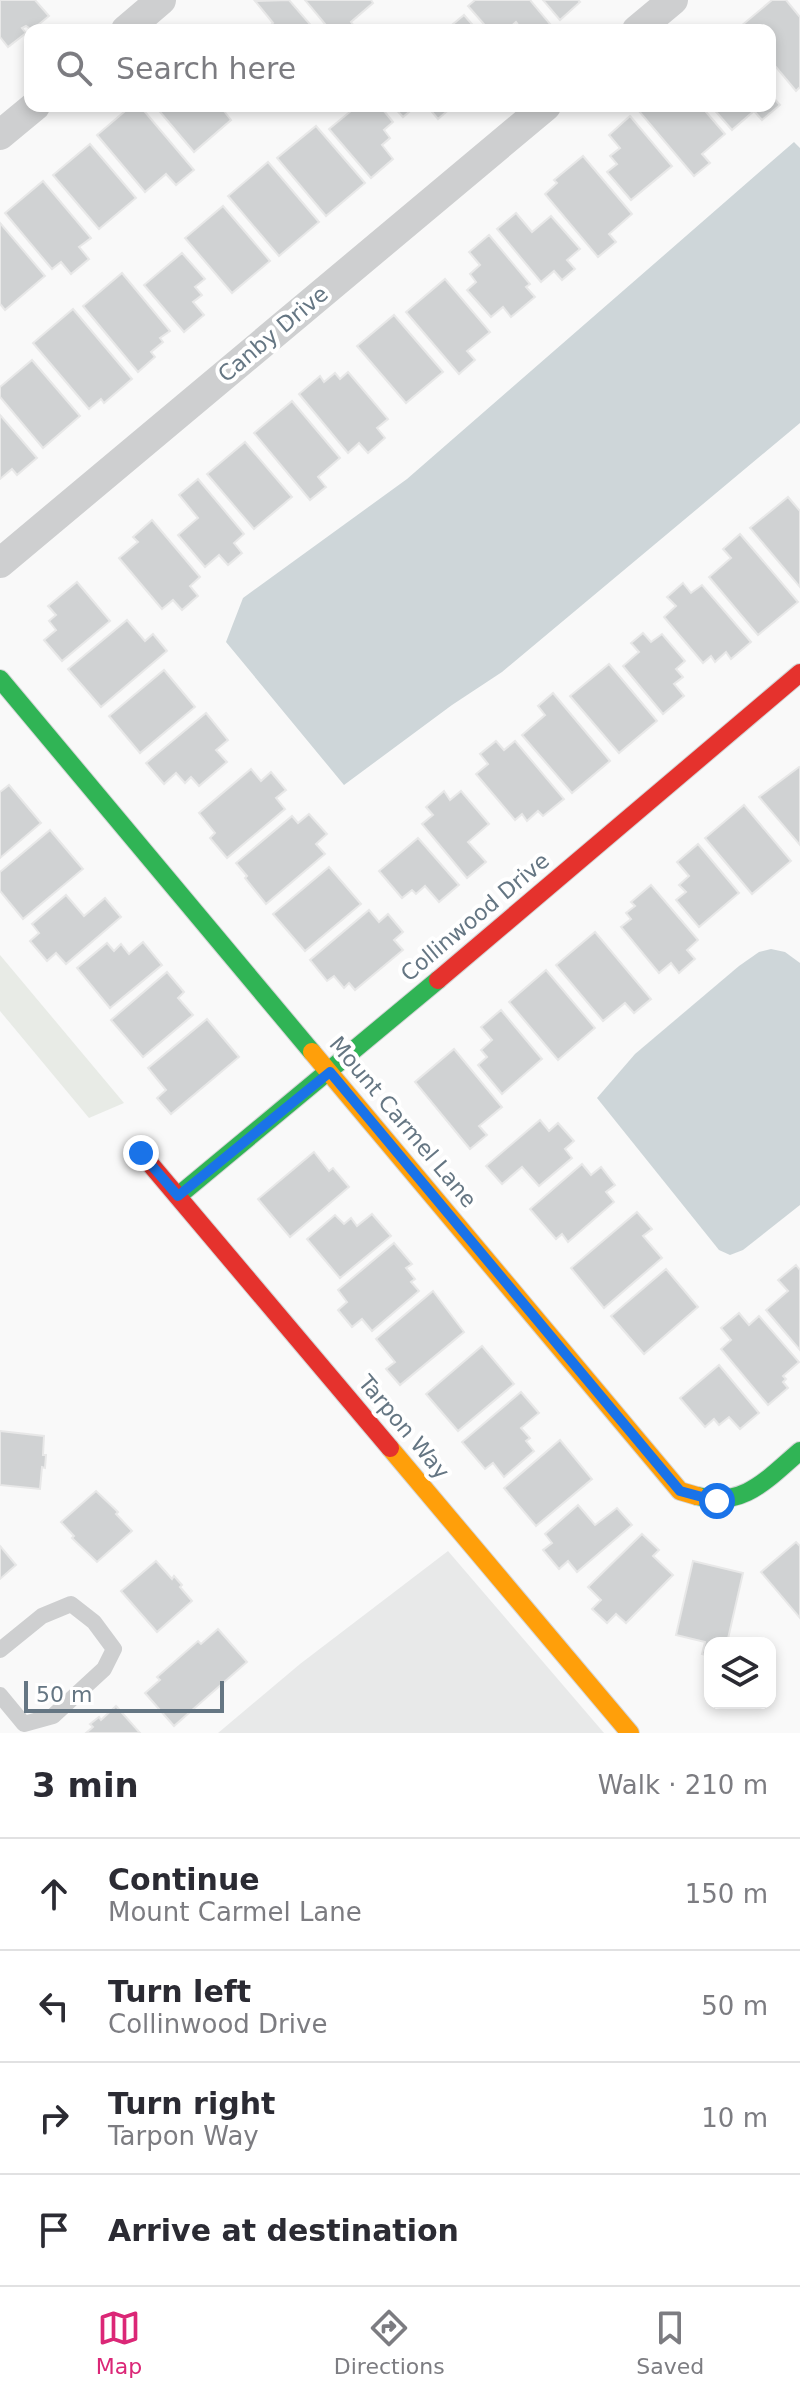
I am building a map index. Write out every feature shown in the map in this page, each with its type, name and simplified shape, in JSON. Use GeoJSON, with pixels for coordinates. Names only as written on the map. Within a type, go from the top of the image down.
{"type":"FeatureCollection","features":[{"type":"Feature","properties":{"kind":"street"},"geometry":{"type":"LineString","coordinates":[[133,24],[161,0]]}},
{"type":"Feature","properties":{"kind":"street"},"geometry":{"type":"LineString","coordinates":[[644,24],[673,0]]}},
{"type":"Feature","properties":{"kind":"street"},"geometry":{"type":"LineString","coordinates":[[0,135],[28,112]]}},
{"type":"Feature","properties":{"kind":"street","name":"Canby Drive"},"geometry":{"type":"LineString","coordinates":[[0,563],[539,112]]}},
{"type":"Feature","properties":{"kind":"street","name":"Collinwood Drive"},"geometry":{"type":"LineString","coordinates":[[178,1196],[330,1072],[799,676]]}},
{"type":"Feature","properties":{"kind":"street","name":"Mount Carmel Lane"},"geometry":{"type":"LineString","coordinates":[[0,679],[680,1491],[717,1501],[755,1490],[800,1451]]}},
{"type":"Feature","properties":{"kind":"street","name":"Tarpon Way"},"geometry":{"type":"LineString","coordinates":[[141,1153],[630,1733]]}},
{"type":"Feature","properties":{"kind":"lane"},"geometry":{"type":"LineString","coordinates":[[0,1650],[42,1616],[71,1604],[94,1622],[114,1649],[104,1669],[53,1716],[24,1724],[0,1695]]}},
{"type":"Feature","properties":{"kind":"shaded area"},"geometry":{"type":"Polygon","coordinates":[[[794,142],[800,148],[800,423],[502,672],[344,785],[226,642],[243,598],[407,479],[794,142]]]}},
{"type":"Feature","properties":{"kind":"shaded area"},"geometry":{"type":"Polygon","coordinates":[[[771,949],[785,952],[800,963],[800,1205],[743,1250],[730,1255],[719,1250],[597,1098],[635,1054],[739,966],[759,952],[771,949]]]}},
{"type":"Feature","properties":{"kind":"shaded area"},"geometry":{"type":"Polygon","coordinates":[[[0,955],[124,1103],[89,1118],[0,1011],[0,955]]]}},
{"type":"Feature","properties":{"kind":"shaded area"},"geometry":{"type":"Polygon","coordinates":[[[448,1551],[604,1733],[218,1733],[300,1664],[448,1551]]]}},
{"type":"Feature","properties":{"kind":"building"},"geometry":{"type":"Polygon","coordinates":[[[0,0],[35,0],[49,16],[39,24],[24,24],[24,35],[8,47],[0,37],[0,0]]]}},
{"type":"Feature","properties":{"kind":"building"},"geometry":{"type":"Polygon","coordinates":[[[289,0],[310,24],[272,24],[255,1],[289,0]]]}},
{"type":"Feature","properties":{"kind":"building"},"geometry":{"type":"Polygon","coordinates":[[[305,0],[371,0],[373,3],[351,22],[352,24],[325,24],[305,0]]]}},
{"type":"Feature","properties":{"kind":"building"},"geometry":{"type":"Polygon","coordinates":[[[475,0],[530,0],[550,24],[484,24],[468,6],[475,0]]]}},
{"type":"Feature","properties":{"kind":"building"},"geometry":{"type":"Polygon","coordinates":[[[543,0],[580,2],[560,20],[543,0]]]}},
{"type":"Feature","properties":{"kind":"building"},"geometry":{"type":"Polygon","coordinates":[[[772,0],[786,0],[800,17],[800,87],[796,91],[776,67],[776,24],[743,24],[772,0]]]}},
{"type":"Feature","properties":{"kind":"building"},"geometry":{"type":"Polygon","coordinates":[[[464,15],[472,24],[453,24],[464,15]]]}},
{"type":"Feature","properties":{"kind":"building"},"geometry":{"type":"Polygon","coordinates":[[[124,112],[145,112],[194,170],[176,185],[166,174],[145,192],[97,135],[124,112]]]}},
{"type":"Feature","properties":{"kind":"building"},"geometry":{"type":"Polygon","coordinates":[[[160,112],[225,112],[231,120],[194,152],[160,112]]]}},
{"type":"Feature","properties":{"kind":"building"},"geometry":{"type":"Polygon","coordinates":[[[350,112],[385,112],[393,122],[384,130],[390,138],[382,145],[393,159],[371,178],[329,129],[350,112]]]}},
{"type":"Feature","properties":{"kind":"building"},"geometry":{"type":"Polygon","coordinates":[[[432,112],[446,112],[438,119],[432,112]]]}},
{"type":"Feature","properties":{"kind":"building"},"geometry":{"type":"Polygon","coordinates":[[[640,112],[706,112],[725,134],[702,154],[710,163],[694,176],[640,112]]]}},
{"type":"Feature","properties":{"kind":"building"},"geometry":{"type":"Polygon","coordinates":[[[716,112],[753,112],[732,130],[716,112]]]}},
{"type":"Feature","properties":{"kind":"building"},"geometry":{"type":"Polygon","coordinates":[[[755,112],[772,112],[762,120],[755,112]]]}},
{"type":"Feature","properties":{"kind":"building"},"geometry":{"type":"Polygon","coordinates":[[[630,116],[672,166],[631,200],[607,172],[617,164],[610,156],[620,148],[609,135],[630,116]]]}},
{"type":"Feature","properties":{"kind":"building"},"geometry":{"type":"Polygon","coordinates":[[[316,126],[365,183],[326,216],[277,158],[316,126]]]}},
{"type":"Feature","properties":{"kind":"building"},"geometry":{"type":"Polygon","coordinates":[[[90,144],[136,198],[99,229],[53,175],[90,144]]]}},
{"type":"Feature","properties":{"kind":"building"},"geometry":{"type":"Polygon","coordinates":[[[583,156],[632,214],[609,234],[616,242],[598,257],[545,194],[557,183],[554,180],[583,156]]]}},
{"type":"Feature","properties":{"kind":"building"},"geometry":{"type":"Polygon","coordinates":[[[268,162],[319,222],[279,256],[228,196],[268,162]]]}},
{"type":"Feature","properties":{"kind":"building"},"geometry":{"type":"Polygon","coordinates":[[[43,181],[91,238],[79,247],[89,259],[71,274],[61,262],[52,269],[5,213],[43,181]]]}},
{"type":"Feature","properties":{"kind":"building"},"geometry":{"type":"Polygon","coordinates":[[[223,206],[270,261],[232,293],[185,238],[223,206]]]}},
{"type":"Feature","properties":{"kind":"building"},"geometry":{"type":"Polygon","coordinates":[[[516,213],[532,232],[551,216],[580,249],[567,260],[575,269],[562,280],[554,271],[541,282],[497,229],[516,213]]]}},
{"type":"Feature","properties":{"kind":"building"},"geometry":{"type":"Polygon","coordinates":[[[0,223],[45,276],[5,310],[0,304],[0,223]]]}},
{"type":"Feature","properties":{"kind":"building"},"geometry":{"type":"Polygon","coordinates":[[[489,235],[530,284],[526,287],[535,297],[511,317],[503,307],[491,317],[467,290],[476,282],[470,274],[480,265],[469,252],[489,235]]]}},
{"type":"Feature","properties":{"kind":"building"},"geometry":{"type":"Polygon","coordinates":[[[182,253],[205,279],[195,287],[202,295],[193,302],[204,315],[184,332],[144,285],[182,253]]]}},
{"type":"Feature","properties":{"kind":"building"},"geometry":{"type":"Polygon","coordinates":[[[122,273],[170,331],[160,338],[163,342],[151,352],[155,357],[138,372],[83,306],[122,273]]]}},
{"type":"Feature","properties":{"kind":"building"},"geometry":{"type":"Polygon","coordinates":[[[445,279],[490,332],[467,351],[475,360],[459,374],[406,312],[445,279]]]}},
{"type":"Feature","properties":{"kind":"building"},"geometry":{"type":"Polygon","coordinates":[[[73,309],[132,379],[104,403],[101,399],[89,409],[33,343],[73,309]]]}},
{"type":"Feature","properties":{"kind":"building"},"geometry":{"type":"Polygon","coordinates":[[[394,315],[443,372],[406,403],[357,346],[394,315]]]}},
{"type":"Feature","properties":{"kind":"building"},"geometry":{"type":"Polygon","coordinates":[[[32,360],[80,416],[43,448],[0,397],[0,387],[32,360]]]}},
{"type":"Feature","properties":{"kind":"building"},"geometry":{"type":"Polygon","coordinates":[[[348,372],[388,419],[377,428],[385,438],[368,453],[359,443],[348,453],[299,394],[320,376],[324,382],[335,373],[340,379],[348,372]]]}},
{"type":"Feature","properties":{"kind":"building"},"geometry":{"type":"Polygon","coordinates":[[[292,401],[340,458],[318,477],[326,487],[310,500],[254,433],[292,401]]]}},
{"type":"Feature","properties":{"kind":"building"},"geometry":{"type":"Polygon","coordinates":[[[0,415],[37,458],[17,475],[12,469],[0,479],[0,415]]]}},
{"type":"Feature","properties":{"kind":"building"},"geometry":{"type":"Polygon","coordinates":[[[245,442],[292,497],[254,529],[207,474],[245,442]]]}},
{"type":"Feature","properties":{"kind":"building"},"geometry":{"type":"Polygon","coordinates":[[[198,479],[244,534],[234,543],[242,553],[228,565],[219,555],[205,567],[178,535],[198,518],[179,495],[198,479]]]}},
{"type":"Feature","properties":{"kind":"building"},"geometry":{"type":"Polygon","coordinates":[[[788,497],[800,511],[800,587],[750,528],[788,497]]]}},
{"type":"Feature","properties":{"kind":"building"},"geometry":{"type":"Polygon","coordinates":[[[152,520],[200,577],[190,586],[198,596],[182,610],[173,600],[162,609],[119,558],[138,542],[133,537],[152,520]]]}},
{"type":"Feature","properties":{"kind":"building"},"geometry":{"type":"Polygon","coordinates":[[[740,534],[798,602],[758,635],[709,577],[731,558],[723,549],[740,534]]]}},
{"type":"Feature","properties":{"kind":"building"},"geometry":{"type":"Polygon","coordinates":[[[77,582],[110,621],[62,661],[44,640],[56,630],[49,621],[56,615],[48,606],[77,582]]]}},
{"type":"Feature","properties":{"kind":"building"},"geometry":{"type":"Polygon","coordinates":[[[683,583],[691,593],[702,585],[751,642],[731,659],[726,652],[715,662],[711,656],[703,663],[664,617],[676,606],[667,597],[683,583]]]}},
{"type":"Feature","properties":{"kind":"building"},"geometry":{"type":"Polygon","coordinates":[[[127,620],[145,641],[153,634],[167,651],[101,707],[68,669],[127,620]]]}},
{"type":"Feature","properties":{"kind":"building"},"geometry":{"type":"Polygon","coordinates":[[[643,633],[651,642],[662,634],[685,661],[676,669],[683,677],[674,684],[684,696],[663,714],[623,666],[639,652],[631,643],[643,633]]]}},
{"type":"Feature","properties":{"kind":"building"},"geometry":{"type":"Polygon","coordinates":[[[609,664],[657,721],[619,753],[570,696],[609,664]]]}},
{"type":"Feature","properties":{"kind":"building"},"geometry":{"type":"Polygon","coordinates":[[[164,670],[195,707],[140,753],[109,716],[164,670]]]}},
{"type":"Feature","properties":{"kind":"building"},"geometry":{"type":"Polygon","coordinates":[[[553,693],[610,761],[572,793],[522,735],[545,715],[538,706],[553,693]]]}},
{"type":"Feature","properties":{"kind":"building"},"geometry":{"type":"Polygon","coordinates":[[[206,713],[228,740],[216,750],[227,762],[199,786],[191,777],[185,783],[176,773],[164,784],[146,763],[206,713]]]}},
{"type":"Feature","properties":{"kind":"building"},"geometry":{"type":"Polygon","coordinates":[[[496,741],[504,750],[515,741],[564,799],[543,816],[538,811],[527,821],[522,814],[515,820],[476,774],[488,764],[480,754],[496,741]]]}},
{"type":"Feature","properties":{"kind":"building"},"geometry":{"type":"Polygon","coordinates":[[[800,768],[800,845],[759,797],[800,768]]]}},
{"type":"Feature","properties":{"kind":"building"},"geometry":{"type":"Polygon","coordinates":[[[251,769],[261,781],[271,772],[286,790],[276,798],[285,809],[227,858],[210,838],[215,833],[199,813],[251,769]]]}},
{"type":"Feature","properties":{"kind":"building"},"geometry":{"type":"Polygon","coordinates":[[[9,785],[41,823],[0,858],[0,792],[9,785]]]}},
{"type":"Feature","properties":{"kind":"building"},"geometry":{"type":"Polygon","coordinates":[[[444,791],[450,800],[461,791],[489,824],[468,842],[486,862],[467,878],[422,824],[433,815],[426,807],[444,791]]]}},
{"type":"Feature","properties":{"kind":"building"},"geometry":{"type":"Polygon","coordinates":[[[744,805],[791,861],[752,894],[705,838],[744,805]]]}},
{"type":"Feature","properties":{"kind":"building"},"geometry":{"type":"Polygon","coordinates":[[[309,814],[327,834],[316,844],[325,854],[266,904],[236,863],[292,816],[298,823],[309,814]]]}},
{"type":"Feature","properties":{"kind":"building"},"geometry":{"type":"Polygon","coordinates":[[[50,830],[83,869],[23,919],[0,891],[0,872],[50,830]]]}},
{"type":"Feature","properties":{"kind":"building"},"geometry":{"type":"Polygon","coordinates":[[[418,838],[459,885],[439,902],[425,886],[416,894],[412,890],[402,898],[379,871],[418,838]]]}},
{"type":"Feature","properties":{"kind":"building"},"geometry":{"type":"Polygon","coordinates":[[[698,844],[739,893],[699,927],[676,900],[686,892],[679,885],[689,876],[677,862],[698,844]]]}},
{"type":"Feature","properties":{"kind":"building"},"geometry":{"type":"Polygon","coordinates":[[[329,867],[361,904],[305,951],[273,914],[329,867]]]}},
{"type":"Feature","properties":{"kind":"building"},"geometry":{"type":"Polygon","coordinates":[[[651,885],[698,940],[687,950],[695,959],[679,973],[671,963],[659,973],[621,927],[631,919],[626,913],[635,906],[631,902],[651,885]]]}},
{"type":"Feature","properties":{"kind":"building"},"geometry":{"type":"Polygon","coordinates":[[[66,895],[84,916],[105,898],[121,917],[66,964],[56,953],[47,961],[30,941],[39,933],[32,924],[66,895]]]}},
{"type":"Feature","properties":{"kind":"building"},"geometry":{"type":"Polygon","coordinates":[[[369,910],[379,922],[388,914],[403,932],[394,940],[403,950],[355,990],[349,983],[344,988],[334,976],[327,981],[310,960],[369,910]]]}},
{"type":"Feature","properties":{"kind":"building"},"geometry":{"type":"Polygon","coordinates":[[[595,932],[651,999],[634,1013],[625,1003],[603,1021],[556,965],[595,932]]]}},
{"type":"Feature","properties":{"kind":"building"},"geometry":{"type":"Polygon","coordinates":[[[143,942],[162,965],[110,1008],[77,968],[107,943],[114,951],[121,944],[129,954],[143,942]]]}},
{"type":"Feature","properties":{"kind":"building"},"geometry":{"type":"Polygon","coordinates":[[[546,970],[595,1028],[558,1060],[509,1002],[546,970]]]}},
{"type":"Feature","properties":{"kind":"building"},"geometry":{"type":"Polygon","coordinates":[[[167,972],[184,992],[178,998],[193,1015],[143,1057],[111,1020],[167,972]]]}},
{"type":"Feature","properties":{"kind":"building"},"geometry":{"type":"Polygon","coordinates":[[[501,1010],[542,1059],[502,1094],[478,1065],[487,1057],[481,1050],[492,1040],[481,1027],[501,1010]]]}},
{"type":"Feature","properties":{"kind":"building"},"geometry":{"type":"Polygon","coordinates":[[[207,1019],[239,1057],[171,1114],[157,1098],[166,1090],[148,1068],[207,1019]]]}},
{"type":"Feature","properties":{"kind":"building"},"geometry":{"type":"Polygon","coordinates":[[[454,1049],[502,1107],[479,1126],[487,1135],[470,1149],[415,1082],[454,1049]]]}},
{"type":"Feature","properties":{"kind":"building"},"geometry":{"type":"Polygon","coordinates":[[[540,1120],[549,1131],[558,1123],[574,1141],[565,1149],[572,1158],[539,1186],[522,1167],[502,1184],[486,1166],[540,1120]]]}},
{"type":"Feature","properties":{"kind":"building"},"geometry":{"type":"Polygon","coordinates":[[[314,1152],[329,1171],[333,1168],[349,1187],[290,1237],[258,1199],[314,1152]]]}},
{"type":"Feature","properties":{"kind":"building"},"geometry":{"type":"Polygon","coordinates":[[[582,1164],[591,1175],[601,1167],[615,1185],[606,1192],[614,1202],[568,1242],[562,1234],[556,1239],[530,1209],[582,1164]]]}},
{"type":"Feature","properties":{"kind":"building"},"geometry":{"type":"Polygon","coordinates":[[[637,1212],[652,1229],[643,1236],[662,1258],[604,1308],[571,1268],[637,1212]]]}},
{"type":"Feature","properties":{"kind":"building"},"geometry":{"type":"Polygon","coordinates":[[[372,1214],[391,1236],[340,1278],[307,1239],[335,1215],[344,1224],[351,1218],[357,1226],[372,1214]]]}},
{"type":"Feature","properties":{"kind":"building"},"geometry":{"type":"Polygon","coordinates":[[[394,1243],[412,1264],[406,1268],[415,1279],[411,1282],[419,1291],[372,1331],[362,1319],[352,1327],[338,1310],[347,1302],[338,1290],[394,1243]]]}},
{"type":"Feature","properties":{"kind":"building"},"geometry":{"type":"Polygon","coordinates":[[[796,1265],[800,1270],[800,1350],[766,1310],[788,1291],[778,1280],[796,1265]]]}},
{"type":"Feature","properties":{"kind":"building"},"geometry":{"type":"Polygon","coordinates":[[[666,1269],[698,1307],[644,1354],[611,1316],[666,1269]]]}},
{"type":"Feature","properties":{"kind":"building"},"geometry":{"type":"Polygon","coordinates":[[[433,1291],[464,1332],[400,1385],[386,1369],[395,1362],[376,1339],[433,1291]]]}},
{"type":"Feature","properties":{"kind":"building"},"geometry":{"type":"Polygon","coordinates":[[[739,1313],[749,1325],[759,1316],[799,1362],[783,1376],[788,1388],[768,1405],[721,1349],[731,1340],[721,1328],[739,1313]]]}},
{"type":"Feature","properties":{"kind":"building"},"geometry":{"type":"Polygon","coordinates":[[[482,1346],[514,1384],[458,1431],[426,1394],[482,1346]]]}},
{"type":"Feature","properties":{"kind":"building"},"geometry":{"type":"Polygon","coordinates":[[[719,1365],[759,1413],[740,1429],[729,1417],[719,1425],[714,1419],[705,1427],[680,1398],[719,1365]]]}},
{"type":"Feature","properties":{"kind":"building"},"geometry":{"type":"Polygon","coordinates":[[[521,1392],[539,1413],[521,1428],[530,1438],[526,1441],[534,1451],[504,1477],[493,1463],[485,1469],[462,1442],[521,1392]]]}},
{"type":"Feature","properties":{"kind":"building"},"geometry":{"type":"Polygon","coordinates":[[[0,1431],[44,1436],[43,1455],[46,1455],[40,1489],[0,1485],[0,1431]]]}},
{"type":"Feature","properties":{"kind":"building"},"geometry":{"type":"Polygon","coordinates":[[[560,1440],[592,1479],[536,1526],[504,1488],[560,1440]]]}},
{"type":"Feature","properties":{"kind":"building"},"geometry":{"type":"Polygon","coordinates":[[[96,1491],[132,1531],[97,1562],[72,1538],[74,1536],[61,1522],[96,1491]]]}},
{"type":"Feature","properties":{"kind":"building"},"geometry":{"type":"Polygon","coordinates":[[[578,1505],[595,1525],[617,1508],[632,1525],[577,1572],[568,1561],[559,1569],[543,1550],[552,1543],[545,1534],[578,1505]]]}},
{"type":"Feature","properties":{"kind":"building"},"geometry":{"type":"Polygon","coordinates":[[[642,1534],[659,1550],[653,1556],[673,1575],[626,1623],[616,1614],[607,1623],[592,1609],[601,1600],[588,1587],[642,1534]]]}},
{"type":"Feature","properties":{"kind":"building"},"geometry":{"type":"Polygon","coordinates":[[[796,1542],[800,1546],[800,1618],[761,1572],[796,1542]]]}},
{"type":"Feature","properties":{"kind":"building"},"geometry":{"type":"Polygon","coordinates":[[[0,1546],[16,1565],[0,1579],[0,1546]]]}},
{"type":"Feature","properties":{"kind":"building"},"geometry":{"type":"Polygon","coordinates":[[[156,1561],[172,1579],[174,1576],[192,1601],[157,1632],[121,1591],[156,1561]]]}},
{"type":"Feature","properties":{"kind":"building"},"geometry":{"type":"Polygon","coordinates":[[[693,1561],[743,1573],[728,1637],[704,1637],[704,1642],[676,1635],[693,1561]]]}},
{"type":"Feature","properties":{"kind":"building"},"geometry":{"type":"Polygon","coordinates":[[[218,1629],[247,1662],[174,1726],[145,1693],[160,1680],[157,1677],[198,1641],[201,1644],[218,1629]]]}},
{"type":"Feature","properties":{"kind":"building"},"geometry":{"type":"Polygon","coordinates":[[[116,1706],[140,1733],[86,1733],[93,1727],[90,1724],[99,1717],[101,1720],[116,1706]]]}},
{"type":"Feature","properties":{"kind":"traffic: fast"},"geometry":{"type":"LineString","coordinates":[[0,679],[312,1052]]}},
{"type":"Feature","properties":{"kind":"traffic: fast"},"geometry":{"type":"LineString","coordinates":[[178,1196],[438,980]]}},
{"type":"Feature","properties":{"kind":"traffic: fast"},"geometry":{"type":"LineString","coordinates":[[697,1496],[714,1499],[742,1494],[765,1481],[800,1451]]}},
{"type":"Feature","properties":{"kind":"traffic: slow"},"geometry":{"type":"LineString","coordinates":[[312,1052],[680,1491],[697,1496]]}},
{"type":"Feature","properties":{"kind":"traffic: slow"},"geometry":{"type":"LineString","coordinates":[[390,1448],[630,1733]]}},
{"type":"Feature","properties":{"kind":"traffic: jam"},"geometry":{"type":"LineString","coordinates":[[438,980],[800,673]]}},
{"type":"Feature","properties":{"kind":"traffic: jam"},"geometry":{"type":"LineString","coordinates":[[141,1153],[390,1448]]}},
{"type":"Feature","properties":{"kind":"route"},"geometry":{"type":"LineString","coordinates":[[141,1153],[178,1196],[330,1072],[680,1491],[717,1501]]}}]}
